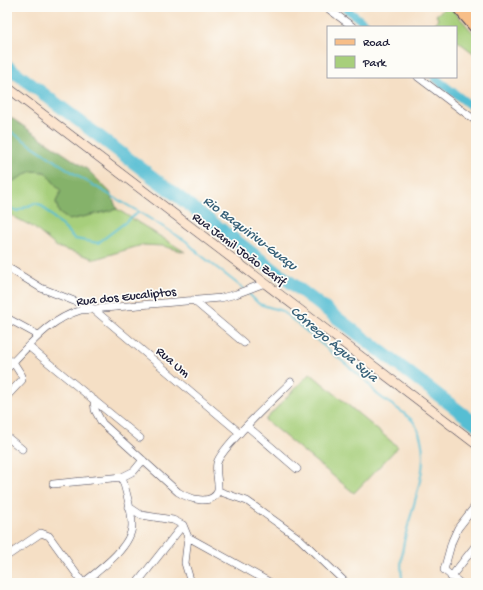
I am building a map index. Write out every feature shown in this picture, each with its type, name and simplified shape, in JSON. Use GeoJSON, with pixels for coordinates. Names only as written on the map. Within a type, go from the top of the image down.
{"type":"FeatureCollection","features":[{"type":"Feature","properties":{"kind":"main road"},"geometry":{"type":"LineString","coordinates":[[457,7],[476,29]]}},
{"type":"Feature","properties":{"kind":"main road"},"geometry":{"type":"LineString","coordinates":[[470,7],[476,17]]}},
{"type":"Feature","properties":{"kind":"main road","name":"Rua Jamil João Zarif"},"geometry":{"type":"LineString","coordinates":[[7,87],[476,444]]}},
{"type":"Feature","properties":{"kind":"street"},"geometry":{"type":"LineString","coordinates":[[326,7],[352,26]]}},
{"type":"Feature","properties":{"kind":"street"},"geometry":{"type":"LineString","coordinates":[[419,78],[476,121]]}},
{"type":"Feature","properties":{"kind":"street"},"geometry":{"type":"LineString","coordinates":[[7,267],[28,282],[92,308]]}},
{"type":"Feature","properties":{"kind":"street","name":"Rua dos Eucaliptos"},"geometry":{"type":"LineString","coordinates":[[7,370],[10,360],[28,346],[38,335],[62,317],[76,311],[92,308],[193,300],[236,294],[265,283]]}},
{"type":"Feature","properties":{"kind":"street"},"geometry":{"type":"LineString","coordinates":[[193,300],[244,343]]}},
{"type":"Feature","properties":{"kind":"street","name":"Rua Um"},"geometry":{"type":"LineString","coordinates":[[92,308],[240,433]]}},
{"type":"Feature","properties":{"kind":"street"},"geometry":{"type":"LineString","coordinates":[[7,318],[38,335]]}},
{"type":"Feature","properties":{"kind":"street"},"geometry":{"type":"LineString","coordinates":[[28,346],[140,438]]}},
{"type":"Feature","properties":{"kind":"street"},"geometry":{"type":"LineString","coordinates":[[7,396],[22,380],[22,376],[10,360]]}},
{"type":"Feature","properties":{"kind":"street"},"geometry":{"type":"LineString","coordinates":[[94,400],[95,410],[102,423],[178,492],[191,499],[209,499],[217,494],[218,490],[216,464],[219,458],[240,433],[290,382]]}},
{"type":"Feature","properties":{"kind":"street"},"geometry":{"type":"LineString","coordinates":[[247,426],[298,469]]}},
{"type":"Feature","properties":{"kind":"street"},"geometry":{"type":"LineString","coordinates":[[7,437],[22,448]]}},
{"type":"Feature","properties":{"kind":"street"},"geometry":{"type":"LineString","coordinates":[[54,484],[122,477],[134,471],[143,460]]}},
{"type":"Feature","properties":{"kind":"street"},"geometry":{"type":"LineString","coordinates":[[7,556],[41,533],[45,533],[49,536],[83,583],[107,564],[124,545],[132,526],[122,477]]}},
{"type":"Feature","properties":{"kind":"street"},"geometry":{"type":"LineString","coordinates":[[218,490],[241,498],[253,505],[300,539],[346,583]]}},
{"type":"Feature","properties":{"kind":"street"},"geometry":{"type":"LineString","coordinates":[[460,583],[444,570],[452,541],[458,528],[476,505]]}},
{"type":"Feature","properties":{"kind":"street"},"geometry":{"type":"LineString","coordinates":[[129,507],[141,515],[173,520],[183,525],[188,536],[185,563],[191,583]]}},
{"type":"Feature","properties":{"kind":"street"},"geometry":{"type":"LineString","coordinates":[[137,583],[183,525]]}},
{"type":"Feature","properties":{"kind":"street"},"geometry":{"type":"LineString","coordinates":[[188,536],[271,583]]}},
{"type":"Feature","properties":{"kind":"street"},"geometry":{"type":"LineString","coordinates":[[451,577],[476,544]]}},
{"type":"Feature","properties":{"kind":"green space"},"geometry":{"type":"Polygon","coordinates":[[[446,8],[451,8],[476,36],[476,55],[457,41],[457,26],[438,26],[435,24],[438,19],[436,15],[446,8]]]}},
{"type":"Feature","properties":{"kind":"green space"},"geometry":{"type":"Polygon","coordinates":[[[7,115],[88,170],[110,192],[117,209],[69,220],[59,213],[56,202],[61,191],[45,172],[32,171],[10,183],[7,178],[7,115]]]}},
{"type":"Feature","properties":{"kind":"green space"},"geometry":{"type":"Polygon","coordinates":[[[32,171],[45,172],[61,191],[56,202],[59,213],[69,220],[117,209],[185,252],[163,246],[142,245],[95,259],[57,247],[33,227],[7,213],[7,178],[10,182],[32,171]]]}},
{"type":"Feature","properties":{"kind":"green space"},"geometry":{"type":"Polygon","coordinates":[[[310,373],[398,447],[354,493],[265,420],[310,373]]]}},
{"type":"Feature","properties":{"kind":"waterway"},"geometry":{"type":"LineString","coordinates":[[344,7],[368,26]]}},
{"type":"Feature","properties":{"kind":"waterway","name":"Rio Baquirivu-Guaçu"},"geometry":{"type":"LineString","coordinates":[[7,66],[476,424]]}},
{"type":"Feature","properties":{"kind":"waterway"},"geometry":{"type":"LineString","coordinates":[[435,78],[476,110]]}},
{"type":"Feature","properties":{"kind":"waterway"},"geometry":{"type":"LineString","coordinates":[[7,129],[81,178],[139,212]]}},
{"type":"Feature","properties":{"kind":"waterway","name":"Córrego Água Suja"},"geometry":{"type":"LineString","coordinates":[[7,207],[17,211],[35,203],[41,205],[75,239],[98,243],[139,212],[186,241],[198,253],[244,289]]}},
{"type":"Feature","properties":{"kind":"waterway","name":"Córrego Água Suja"},"geometry":{"type":"LineString","coordinates":[[247,292],[259,304],[282,311],[365,380],[377,394],[412,420],[415,424],[422,442],[423,462],[420,482],[404,544],[401,564],[403,583]]}}]}
